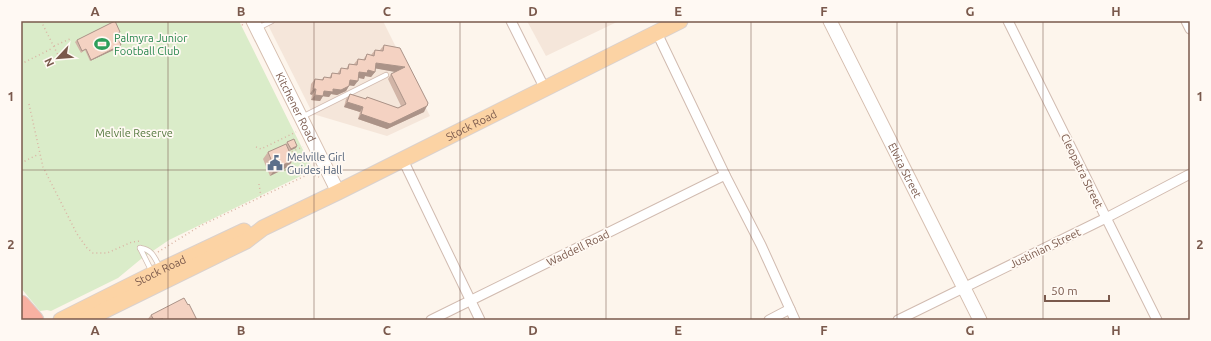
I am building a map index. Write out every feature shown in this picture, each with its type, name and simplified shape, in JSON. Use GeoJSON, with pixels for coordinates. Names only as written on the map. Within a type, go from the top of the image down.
{"type":"FeatureCollection","features":[{"type":"Feature","properties":{"kind":"highway"},"geometry":{"type":"LineString","coordinates":[[21,304],[35,320]]}},
{"type":"Feature","properties":{"kind":"main road","name":"Stock Road"},"geometry":{"type":"LineString","coordinates":[[85,320],[243,232],[263,228],[338,192],[680,21]]}},
{"type":"Feature","properties":{"kind":"main road","name":"Stock Road"},"geometry":{"type":"LineString","coordinates":[[60,320],[160,277]]}},
{"type":"Feature","properties":{"kind":"street"},"geometry":{"type":"LineString","coordinates":[[511,21],[545,89]]}},
{"type":"Feature","properties":{"kind":"street","name":"Elvira Street"},"geometry":{"type":"LineString","coordinates":[[830,21],[980,320]]}},
{"type":"Feature","properties":{"kind":"street","name":"Cleopatra Street"},"geometry":{"type":"LineString","coordinates":[[1008,21],[1158,320]]}},
{"type":"Feature","properties":{"kind":"street"},"geometry":{"type":"LineString","coordinates":[[1186,21],[1190,29]]}},
{"type":"Feature","properties":{"kind":"street","name":"Kitchener Road"},"geometry":{"type":"LineString","coordinates":[[255,25],[338,192]]}},
{"type":"Feature","properties":{"kind":"street"},"geometry":{"type":"LineString","coordinates":[[657,33],[724,175],[761,245],[795,320]]}},
{"type":"Feature","properties":{"kind":"street"},"geometry":{"type":"LineString","coordinates":[[403,160],[480,320]]}},
{"type":"Feature","properties":{"kind":"street","name":"Justinian Street"},"geometry":{"type":"LineString","coordinates":[[898,320],[1106,218],[1190,174]]}},
{"type":"Feature","properties":{"kind":"street","name":"Waddell Road"},"geometry":{"type":"LineString","coordinates":[[431,320],[724,175]]}},
{"type":"Feature","properties":{"kind":"street"},"geometry":{"type":"LineString","coordinates":[[769,320],[790,309]]}},
{"type":"Feature","properties":{"kind":"lane"},"geometry":{"type":"LineString","coordinates":[[255,25],[272,21]]}},
{"type":"Feature","properties":{"kind":"lane"},"geometry":{"type":"LineString","coordinates":[[301,117],[386,75]]}},
{"type":"Feature","properties":{"kind":"lane"},"geometry":{"type":"LineString","coordinates":[[140,248],[146,249],[150,252],[160,277],[140,248]]}},
{"type":"Feature","properties":{"kind":"path"},"geometry":{"type":"LineString","coordinates":[[42,21],[60,59]]}},
{"type":"Feature","properties":{"kind":"path"},"geometry":{"type":"LineString","coordinates":[[21,64],[72,38]]}},
{"type":"Feature","properties":{"kind":"path"},"geometry":{"type":"LineString","coordinates":[[29,104],[43,167],[77,234],[87,248],[94,253],[100,254],[107,253],[138,240],[143,241]]}},
{"type":"Feature","properties":{"kind":"path"},"geometry":{"type":"LineString","coordinates":[[256,147],[261,149],[296,132]]}},
{"type":"Feature","properties":{"kind":"path"},"geometry":{"type":"LineString","coordinates":[[284,155],[303,147]]}},
{"type":"Feature","properties":{"kind":"path"},"geometry":{"type":"LineString","coordinates":[[21,163],[39,154]]}},
{"type":"Feature","properties":{"kind":"path"},"geometry":{"type":"LineString","coordinates":[[156,253],[200,226],[308,174],[324,177]]}},
{"type":"Feature","properties":{"kind":"path"},"geometry":{"type":"LineString","coordinates":[[259,184],[261,197]]}},
{"type":"Feature","properties":{"kind":"shaded area"},"geometry":{"type":"Polygon","coordinates":[[[266,21],[383,21],[430,116],[387,136],[313,114],[266,21]]]}},
{"type":"Feature","properties":{"kind":"shaded area"},"geometry":{"type":"Polygon","coordinates":[[[527,21],[619,21],[546,56],[527,21]]]}},
{"type":"Feature","properties":{"kind":"green space","name":"Melvile Reserve"},"geometry":{"type":"Polygon","coordinates":[[[21,21],[239,21],[313,170],[169,240],[141,259],[118,278],[51,311],[40,311],[21,288],[21,21]]]}},
{"type":"Feature","properties":{"kind":"building"},"geometry":{"type":"Polygon","coordinates":[[[115,21],[120,32],[116,34],[121,45],[91,60],[86,49],[82,51],[77,40],[115,21]]]}},
{"type":"Feature","properties":{"kind":"building"},"geometry":{"type":"Polygon","coordinates":[[[384,45],[400,48],[428,103],[427,106],[390,124],[361,114],[363,107],[347,102],[350,94],[366,99],[367,97],[398,108],[406,104],[391,74],[405,67],[376,63],[375,72],[368,70],[367,73],[359,72],[358,81],[350,80],[349,86],[341,90],[333,89],[333,92],[324,91],[323,96],[315,95],[316,89],[313,89],[315,79],[323,80],[324,77],[331,78],[332,73],[340,74],[341,68],[348,69],[349,64],[357,65],[358,59],[365,60],[367,54],[374,56],[375,50],[383,51],[384,45]]]}},
{"type":"Feature","properties":{"kind":"building"},"geometry":{"type":"Polygon","coordinates":[[[294,139],[297,146],[291,149],[287,142],[294,139]]]}},
{"type":"Feature","properties":{"kind":"building"},"geometry":{"type":"Polygon","coordinates":[[[286,144],[293,160],[275,169],[268,152],[286,144]]]}},
{"type":"Feature","properties":{"kind":"building"},"geometry":{"type":"Polygon","coordinates":[[[184,298],[188,305],[189,304],[197,320],[154,320],[151,315],[184,298]]]}},
{"type":"Feature","properties":{"kind":"place","name":"Palmyra Junior Football Club"},"geometry":{"type":"Point","coordinates":[102,44]}},
{"type":"Feature","properties":{"kind":"place","name":"Melville Girl Guides Hall"},"geometry":{"type":"Point","coordinates":[275,163]}}]}
